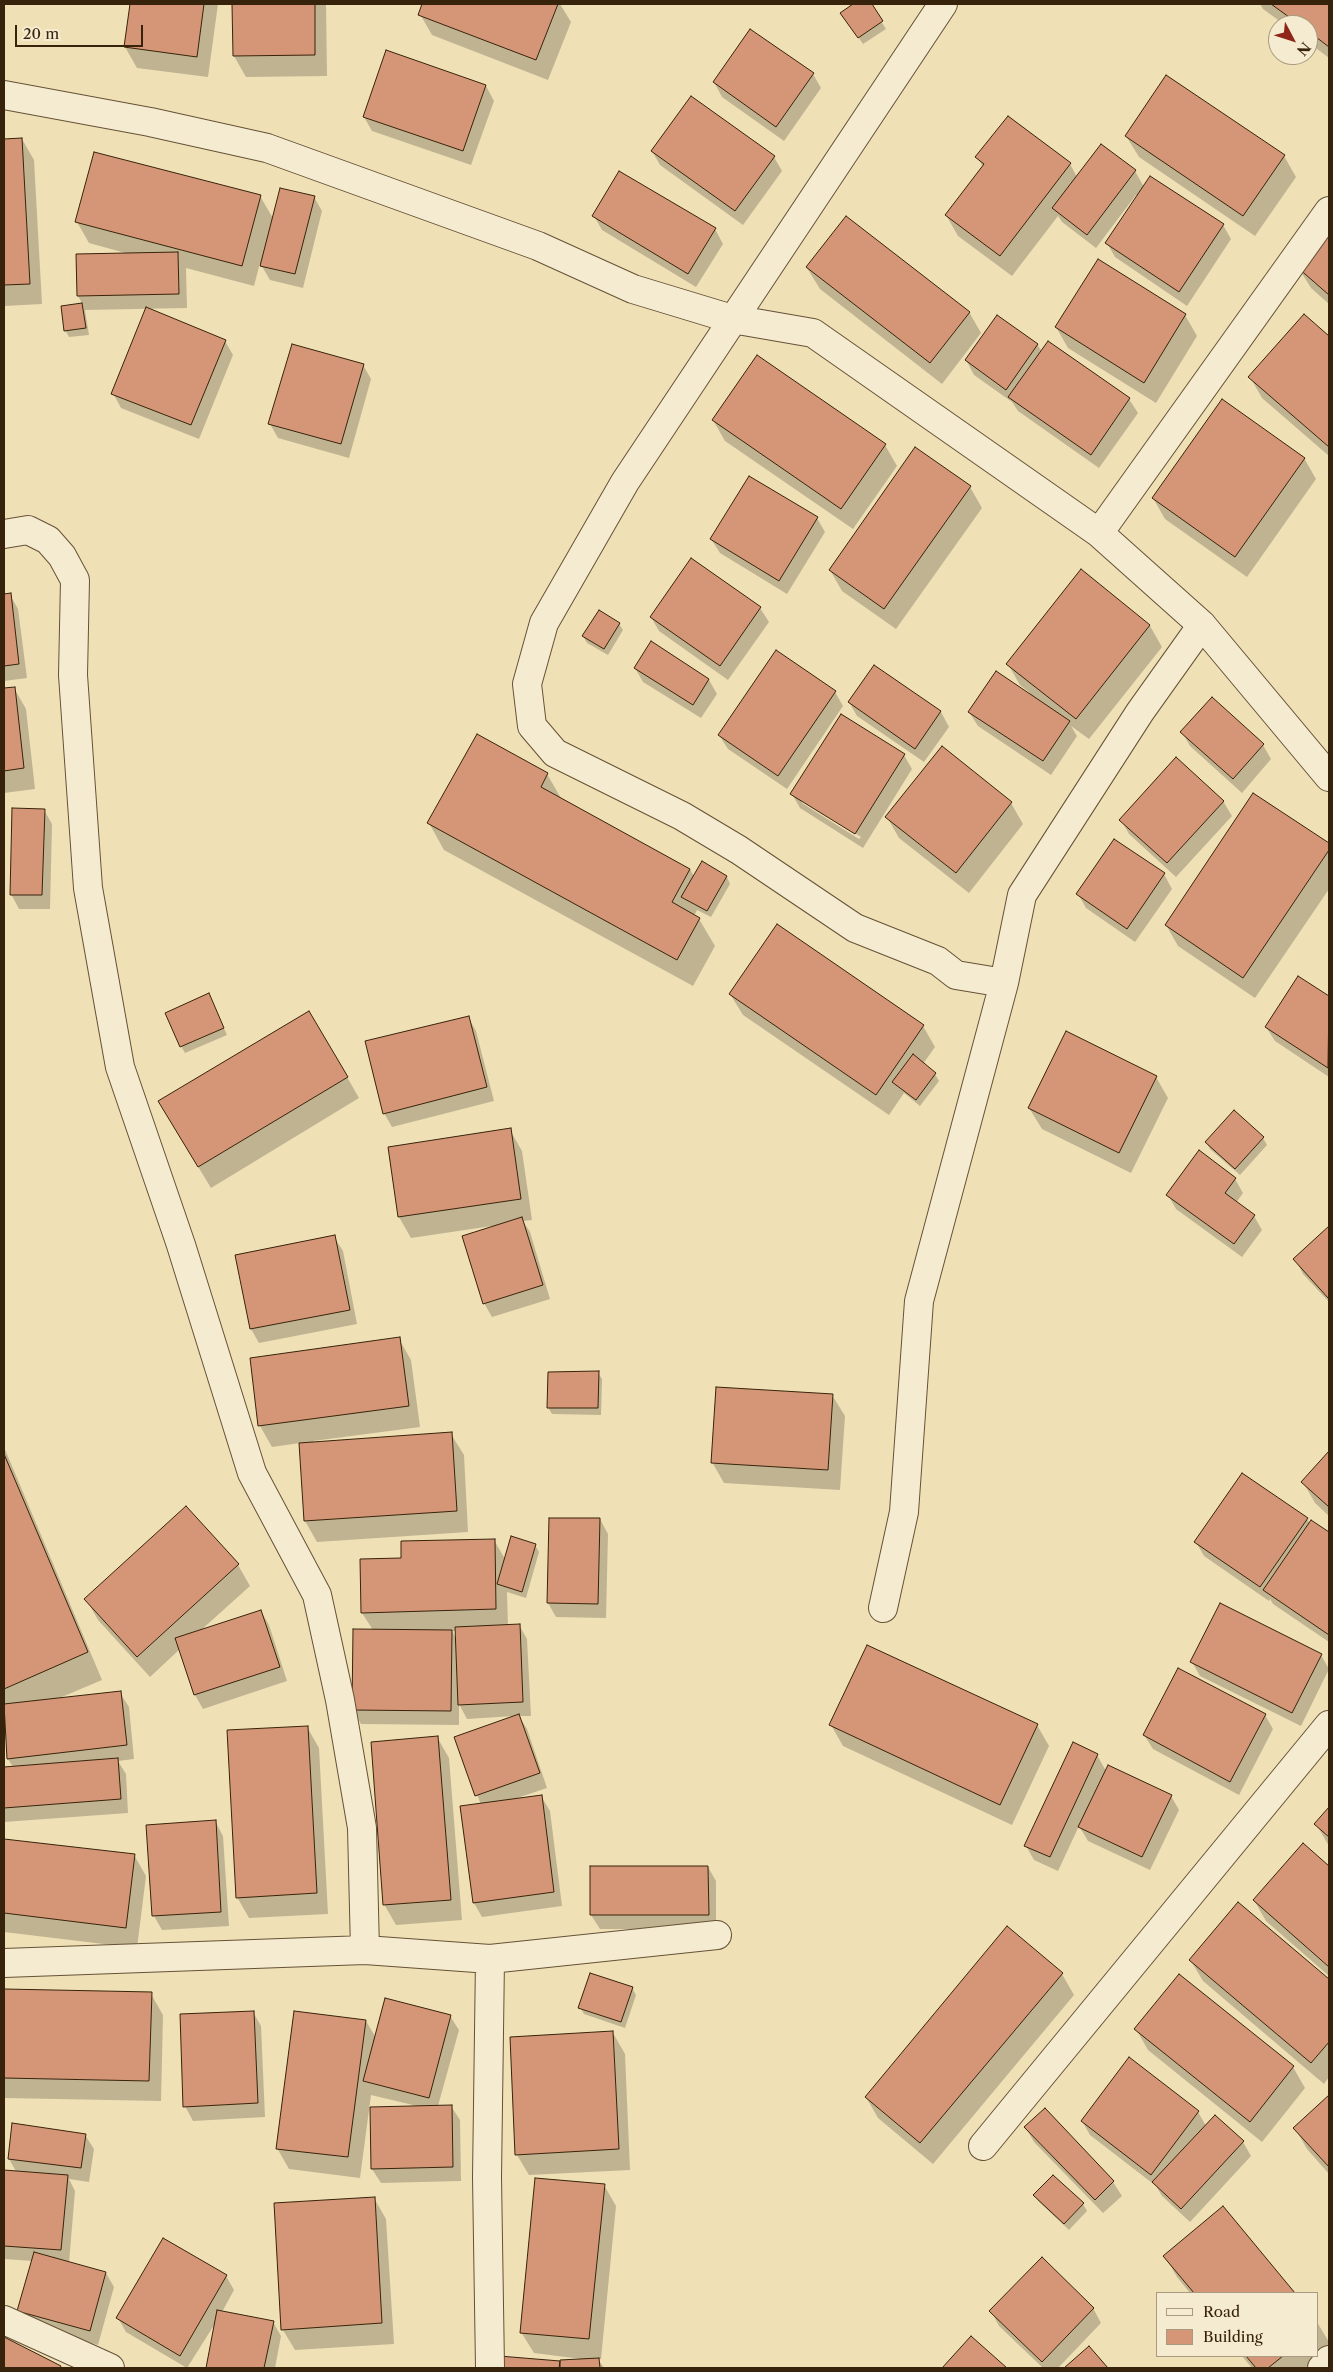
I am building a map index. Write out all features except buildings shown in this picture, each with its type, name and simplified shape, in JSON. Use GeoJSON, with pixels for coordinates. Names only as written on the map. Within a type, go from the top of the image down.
{"type":"FeatureCollection","features":[{"type":"Feature","properties":{"kind":"street"},"geometry":{"type":"LineString","coordinates":[[943,4],[625,482],[544,623],[527,684],[532,726],[555,753],[682,816],[739,850],[855,928],[938,961],[956,975],[1004,983]]}},
{"type":"Feature","properties":{"kind":"street"},"geometry":{"type":"LineString","coordinates":[[4,95],[150,122],[267,148],[538,246],[632,289],[732,319],[813,333],[1100,533],[1202,625],[1329,777]]}},
{"type":"Feature","properties":{"kind":"street"},"geometry":{"type":"LineString","coordinates":[[1100,533],[1329,211]]}},
{"type":"Feature","properties":{"kind":"street"},"geometry":{"type":"LineString","coordinates":[[4,534],[28,530],[48,540],[62,556],[75,580],[73,675],[88,888],[120,1066],[181,1245],[252,1473],[317,1595],[340,1700],[362,1828],[365,1950]]}},
{"type":"Feature","properties":{"kind":"street"},"geometry":{"type":"LineString","coordinates":[[883,1608],[904,1512],[919,1302],[1004,983],[1022,895],[1140,712],[1202,625]]}},
{"type":"Feature","properties":{"kind":"street"},"geometry":{"type":"LineString","coordinates":[[983,2146],[1329,1724]]}},
{"type":"Feature","properties":{"kind":"street"},"geometry":{"type":"LineString","coordinates":[[4,1963],[365,1950],[490,1959],[717,1935]]}},
{"type":"Feature","properties":{"kind":"street"},"geometry":{"type":"LineString","coordinates":[[490,1959],[487,2177],[490,2368]]}},
{"type":"Feature","properties":{"kind":"street"},"geometry":{"type":"LineString","coordinates":[[4,2320],[110,2368]]}},
{"type":"Feature","properties":{"kind":"street"},"geometry":{"type":"LineString","coordinates":[[1322,2368],[1329,2360]]}}]}
